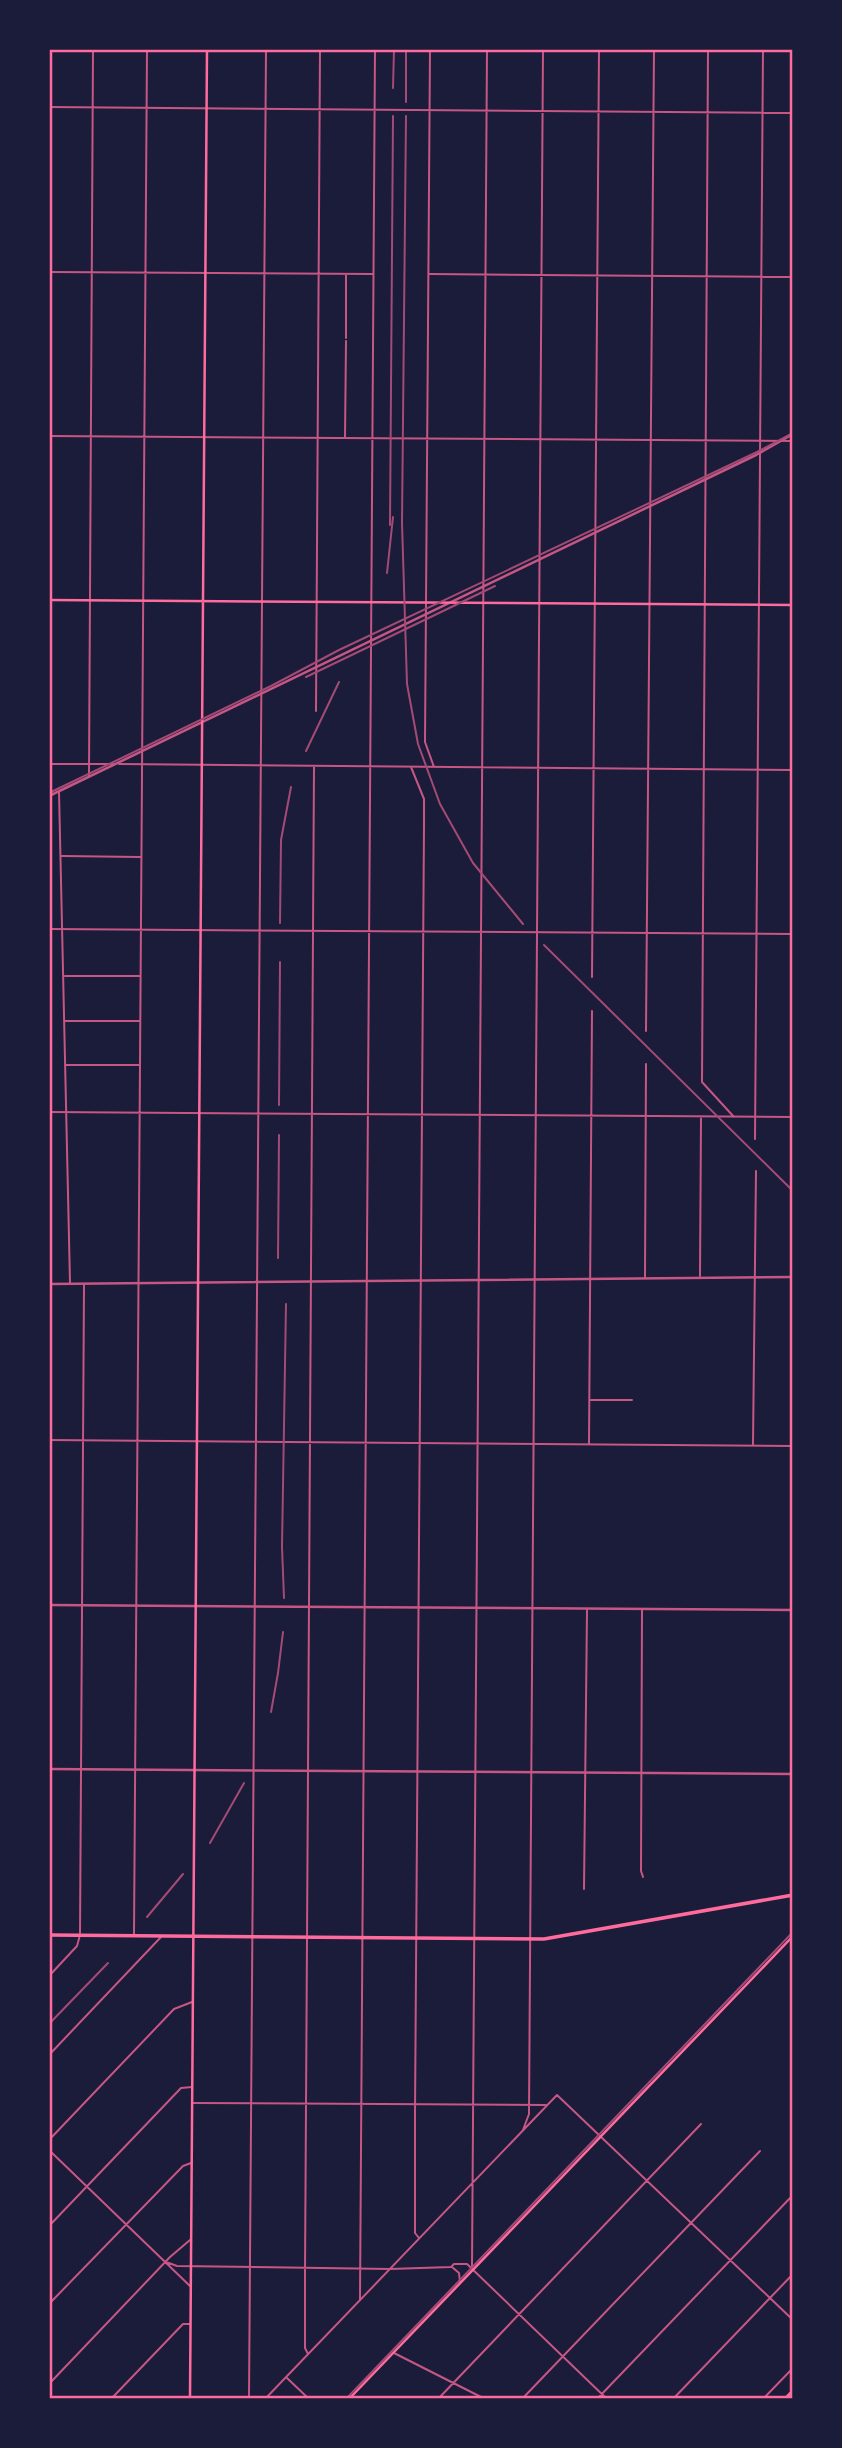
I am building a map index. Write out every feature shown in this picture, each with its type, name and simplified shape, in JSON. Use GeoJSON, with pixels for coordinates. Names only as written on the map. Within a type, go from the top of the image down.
{"type":"FeatureCollection","features":[{"type":"Feature","properties":{"kind":"main road"},"geometry":{"type":"LineString","coordinates":[[190,2399],[206,49]]}},
{"type":"Feature","properties":{"kind":"main road"},"geometry":{"type":"LineString","coordinates":[[49,600],[793,605]]}},
{"type":"Feature","properties":{"kind":"main road"},"geometry":{"type":"LineString","coordinates":[[49,1935],[530,1939],[573,1934],[793,1895]]}},
{"type":"Feature","properties":{"kind":"main road"},"geometry":{"type":"LineString","coordinates":[[349,2399],[793,1936]]}},
{"type":"Feature","properties":{"kind":"main road"},"geometry":{"type":"LineString","coordinates":[[785,2399],[793,2391]]}},
{"type":"Feature","properties":{"kind":"street"},"geometry":{"type":"LineString","coordinates":[[89,777],[93,49]]}},
{"type":"Feature","properties":{"kind":"street"},"geometry":{"type":"LineString","coordinates":[[134,1937],[148,49]]}},
{"type":"Feature","properties":{"kind":"street"},"geometry":{"type":"LineString","coordinates":[[249,2399],[265,49]]}},
{"type":"Feature","properties":{"kind":"street"},"geometry":{"type":"LineString","coordinates":[[316,711],[320,49]]}},
{"type":"Feature","properties":{"kind":"street"},"geometry":{"type":"LineString","coordinates":[[360,2300],[375,49]]}},
{"type":"Feature","properties":{"kind":"street"},"geometry":{"type":"LineString","coordinates":[[430,49],[425,742],[434,767]]}},
{"type":"Feature","properties":{"kind":"street"},"geometry":{"type":"LineString","coordinates":[[472,2270],[487,49]]}},
{"type":"Feature","properties":{"kind":"street"},"geometry":{"type":"LineString","coordinates":[[523,2130],[528,2120],[529,2106],[543,49]]}},
{"type":"Feature","properties":{"kind":"street"},"geometry":{"type":"LineString","coordinates":[[592,977],[599,49]]}},
{"type":"Feature","properties":{"kind":"street"},"geometry":{"type":"LineString","coordinates":[[646,1031],[653,49]]}},
{"type":"Feature","properties":{"kind":"street"},"geometry":{"type":"LineString","coordinates":[[708,49],[702,1082],[734,1117]]}},
{"type":"Feature","properties":{"kind":"street"},"geometry":{"type":"LineString","coordinates":[[755,1139],[763,49]]}},
{"type":"Feature","properties":{"kind":"street"},"geometry":{"type":"LineString","coordinates":[[49,107],[793,113]]}},
{"type":"Feature","properties":{"kind":"street"},"geometry":{"type":"LineString","coordinates":[[49,272],[373,274]]}},
{"type":"Feature","properties":{"kind":"street"},"geometry":{"type":"LineString","coordinates":[[345,438],[346,274]]}},
{"type":"Feature","properties":{"kind":"street"},"geometry":{"type":"LineString","coordinates":[[429,274],[793,277]]}},
{"type":"Feature","properties":{"kind":"street"},"geometry":{"type":"LineString","coordinates":[[49,796],[483,588],[793,434]]}},
{"type":"Feature","properties":{"kind":"street"},"geometry":{"type":"LineString","coordinates":[[49,436],[793,441]]}},
{"type":"Feature","properties":{"kind":"street"},"geometry":{"type":"LineString","coordinates":[[49,764],[793,770]]}},
{"type":"Feature","properties":{"kind":"street"},"geometry":{"type":"LineString","coordinates":[[308,2354],[305,2348],[305,2268],[314,766]]}},
{"type":"Feature","properties":{"kind":"street"},"geometry":{"type":"LineString","coordinates":[[412,767],[424,799],[415,2104],[415,2233],[419,2238]]}},
{"type":"Feature","properties":{"kind":"street"},"geometry":{"type":"LineString","coordinates":[[59,791],[70,1284]]}},
{"type":"Feature","properties":{"kind":"street"},"geometry":{"type":"LineString","coordinates":[[61,856],[142,857]]}},
{"type":"Feature","properties":{"kind":"street"},"geometry":{"type":"LineString","coordinates":[[49,929],[793,934]]}},
{"type":"Feature","properties":{"kind":"street"},"geometry":{"type":"LineString","coordinates":[[63,976],[141,976]]}},
{"type":"Feature","properties":{"kind":"street"},"geometry":{"type":"LineString","coordinates":[[589,1444],[592,1011]]}},
{"type":"Feature","properties":{"kind":"street"},"geometry":{"type":"LineString","coordinates":[[64,1021],[141,1021]]}},
{"type":"Feature","properties":{"kind":"street"},"geometry":{"type":"LineString","coordinates":[[645,1279],[646,1064]]}},
{"type":"Feature","properties":{"kind":"street"},"geometry":{"type":"LineString","coordinates":[[65,1065],[140,1065]]}},
{"type":"Feature","properties":{"kind":"street"},"geometry":{"type":"LineString","coordinates":[[49,1112],[793,1117]]}},
{"type":"Feature","properties":{"kind":"street"},"geometry":{"type":"LineString","coordinates":[[700,1279],[701,1116]]}},
{"type":"Feature","properties":{"kind":"street"},"geometry":{"type":"LineString","coordinates":[[753,1446],[756,1171]]}},
{"type":"Feature","properties":{"kind":"street"},"geometry":{"type":"LineString","coordinates":[[49,1284],[793,1277]]}},
{"type":"Feature","properties":{"kind":"street"},"geometry":{"type":"LineString","coordinates":[[49,1976],[77,1946],[80,1935],[84,1284]]}},
{"type":"Feature","properties":{"kind":"street"},"geometry":{"type":"LineString","coordinates":[[589,1400],[632,1401]]}},
{"type":"Feature","properties":{"kind":"street"},"geometry":{"type":"LineString","coordinates":[[49,1440],[793,1446]]}},
{"type":"Feature","properties":{"kind":"street"},"geometry":{"type":"LineString","coordinates":[[49,1605],[793,1610]]}},
{"type":"Feature","properties":{"kind":"street"},"geometry":{"type":"LineString","coordinates":[[584,1889],[587,1609]]}},
{"type":"Feature","properties":{"kind":"street"},"geometry":{"type":"LineString","coordinates":[[642,1609],[643,1877]]}},
{"type":"Feature","properties":{"kind":"street"},"geometry":{"type":"LineString","coordinates":[[49,1769],[793,1774]]}},
{"type":"Feature","properties":{"kind":"street"},"geometry":{"type":"LineString","coordinates":[[49,2055],[162,1937]]}},
{"type":"Feature","properties":{"kind":"street"},"geometry":{"type":"LineString","coordinates":[[49,2140],[174,2010],[193,2001]]}},
{"type":"Feature","properties":{"kind":"street"},"geometry":{"type":"LineString","coordinates":[[49,2225],[181,2088],[192,2087]]}},
{"type":"Feature","properties":{"kind":"street"},"geometry":{"type":"LineString","coordinates":[[265,2399],[557,2095],[793,2320]]}},
{"type":"Feature","properties":{"kind":"street"},"geometry":{"type":"LineString","coordinates":[[192,2102],[547,2105]]}},
{"type":"Feature","properties":{"kind":"street"},"geometry":{"type":"LineString","coordinates":[[438,2399],[701,2124]]}},
{"type":"Feature","properties":{"kind":"street"},"geometry":{"type":"LineString","coordinates":[[49,2150],[191,2287]]}},
{"type":"Feature","properties":{"kind":"street"},"geometry":{"type":"LineString","coordinates":[[522,2399],[760,2151]]}},
{"type":"Feature","properties":{"kind":"street"},"geometry":{"type":"LineString","coordinates":[[49,2305],[183,2166],[192,2163]]}},
{"type":"Feature","properties":{"kind":"street"},"geometry":{"type":"LineString","coordinates":[[597,2399],[793,2195]]}},
{"type":"Feature","properties":{"kind":"street"},"geometry":{"type":"LineString","coordinates":[[49,2384],[183,2244],[191,2240]]}},
{"type":"Feature","properties":{"kind":"street"},"geometry":{"type":"LineString","coordinates":[[166,2262],[177,2266],[390,2269],[467,2264],[607,2399]]}},
{"type":"Feature","properties":{"kind":"street"},"geometry":{"type":"LineString","coordinates":[[451,2267],[459,2273],[459,2283]]}},
{"type":"Feature","properties":{"kind":"street"},"geometry":{"type":"LineString","coordinates":[[673,2399],[793,2274]]}},
{"type":"Feature","properties":{"kind":"street"},"geometry":{"type":"LineString","coordinates":[[111,2399],[183,2324],[191,2324]]}},
{"type":"Feature","properties":{"kind":"street"},"geometry":{"type":"LineString","coordinates":[[394,2353],[485,2399]]}},
{"type":"Feature","properties":{"kind":"street"},"geometry":{"type":"LineString","coordinates":[[763,2399],[793,2368]]}},
{"type":"Feature","properties":{"kind":"street"},"geometry":{"type":"LineString","coordinates":[[286,2377],[309,2399]]}},
{"type":"Feature","properties":{"kind":"railway"},"geometry":{"type":"LineString","coordinates":[[393,88],[394,49]]}},
{"type":"Feature","properties":{"kind":"railway"},"geometry":{"type":"LineString","coordinates":[[406,49],[406,102]]}},
{"type":"Feature","properties":{"kind":"railway"},"geometry":{"type":"LineString","coordinates":[[390,525],[393,116]]}},
{"type":"Feature","properties":{"kind":"railway"},"geometry":{"type":"LineString","coordinates":[[406,116],[402,523],[407,684],[418,744],[440,804],[473,863],[523,924]]}},
{"type":"Feature","properties":{"kind":"railway"},"geometry":{"type":"LineString","coordinates":[[49,793],[271,686],[339,650],[793,433]]}},
{"type":"Feature","properties":{"kind":"railway"},"geometry":{"type":"LineString","coordinates":[[387,573],[393,517]]}},
{"type":"Feature","properties":{"kind":"railway"},"geometry":{"type":"LineString","coordinates":[[306,677],[495,586]]}},
{"type":"Feature","properties":{"kind":"railway"},"geometry":{"type":"LineString","coordinates":[[306,751],[339,682]]}},
{"type":"Feature","properties":{"kind":"railway"},"geometry":{"type":"LineString","coordinates":[[280,923],[281,840],[291,787]]}},
{"type":"Feature","properties":{"kind":"railway"},"geometry":{"type":"LineString","coordinates":[[544,945],[793,1191]]}},
{"type":"Feature","properties":{"kind":"railway"},"geometry":{"type":"LineString","coordinates":[[279,1105],[280,962]]}},
{"type":"Feature","properties":{"kind":"railway"},"geometry":{"type":"LineString","coordinates":[[278,1258],[279,1135]]}},
{"type":"Feature","properties":{"kind":"railway"},"geometry":{"type":"LineString","coordinates":[[284,1598],[282,1547],[286,1304]]}},
{"type":"Feature","properties":{"kind":"railway"},"geometry":{"type":"LineString","coordinates":[[271,1712],[283,1632]]}},
{"type":"Feature","properties":{"kind":"railway"},"geometry":{"type":"LineString","coordinates":[[210,1843],[244,1783]]}},
{"type":"Feature","properties":{"kind":"railway"},"geometry":{"type":"LineString","coordinates":[[147,1917],[183,1874]]}},
{"type":"Feature","properties":{"kind":"railway"},"geometry":{"type":"LineString","coordinates":[[346,2399],[793,1932]]}},
{"type":"Feature","properties":{"kind":"railway"},"geometry":{"type":"LineString","coordinates":[[49,2024],[108,1963]]}}]}
